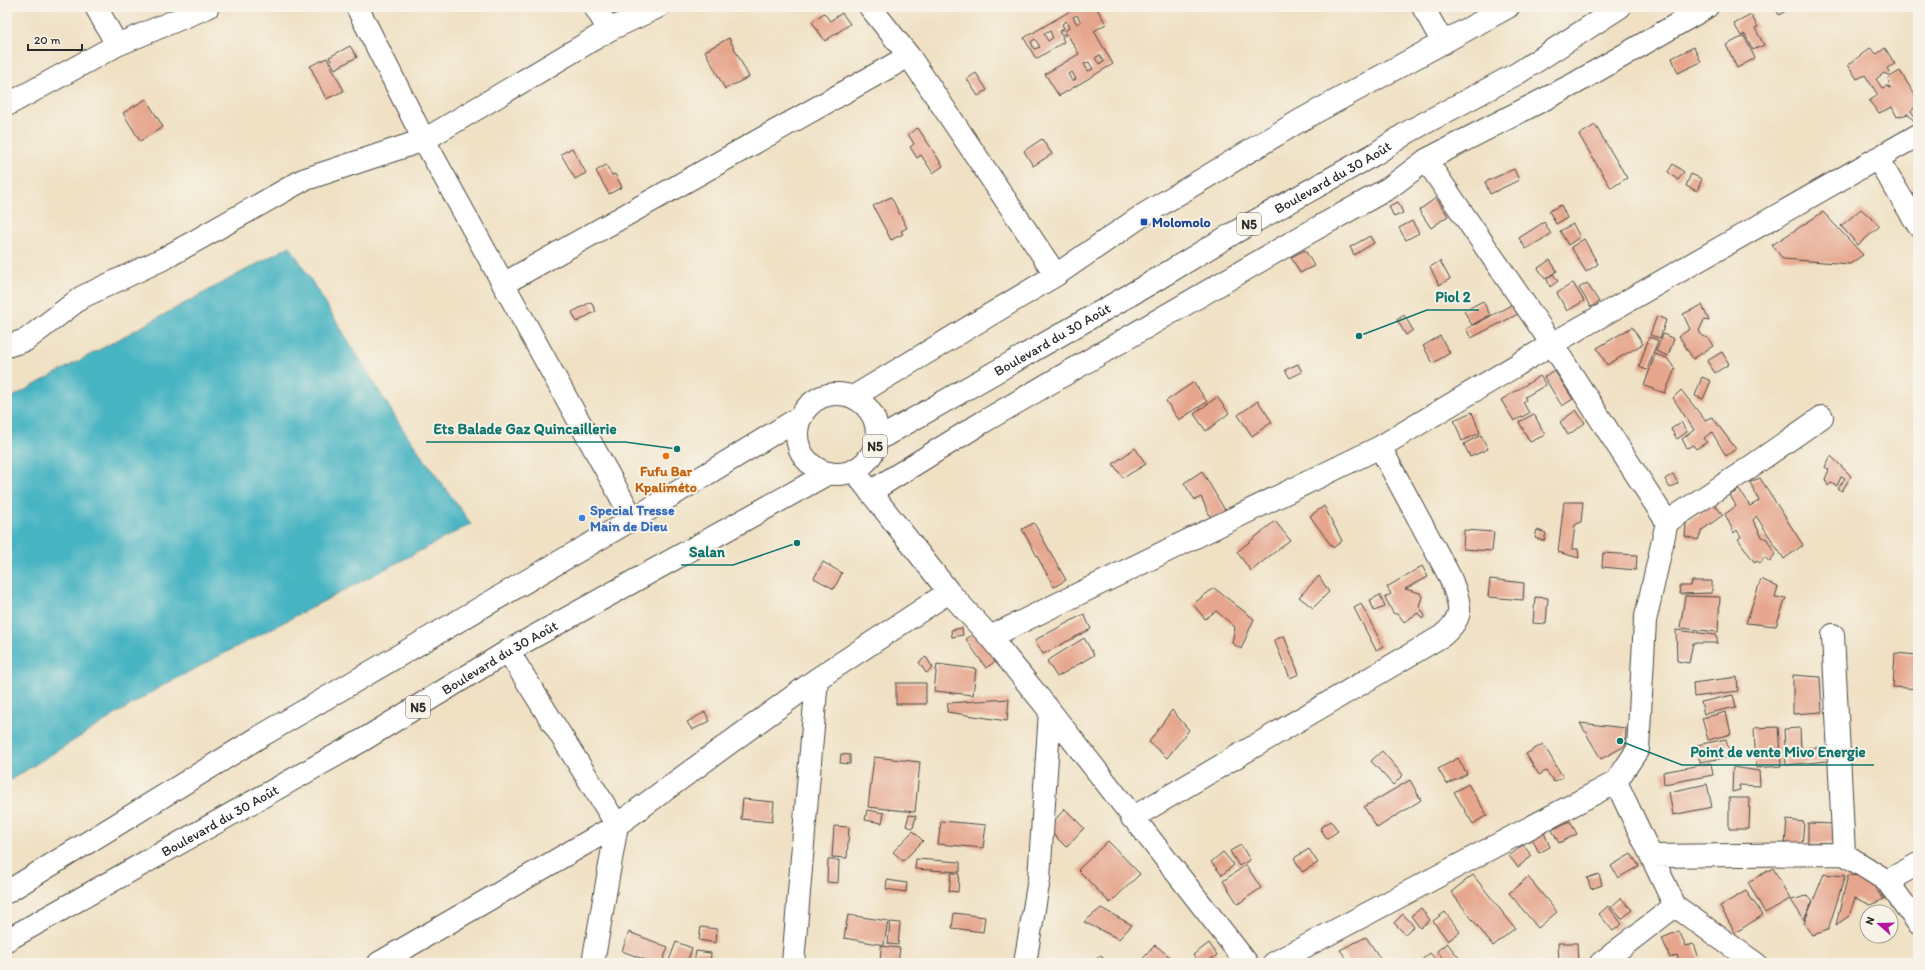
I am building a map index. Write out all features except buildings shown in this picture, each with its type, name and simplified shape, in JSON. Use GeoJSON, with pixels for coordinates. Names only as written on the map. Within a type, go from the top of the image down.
{"type":"FeatureCollection","features":[{"type":"Feature","properties":{"kind":"main road"},"geometry":{"type":"LineString","coordinates":[[96,7],[117,45]]}},
{"type":"Feature","properties":{"kind":"main road"},"geometry":{"type":"LineString","coordinates":[[7,105],[117,45],[208,7]]}},
{"type":"Feature","properties":{"kind":"main road"},"geometry":{"type":"LineString","coordinates":[[357,7],[424,140],[633,519]]}},
{"type":"Feature","properties":{"kind":"main road"},"geometry":{"type":"LineString","coordinates":[[595,7],[609,30]]}},
{"type":"Feature","properties":{"kind":"main road"},"geometry":{"type":"LineString","coordinates":[[7,346],[26,340],[82,297],[165,258],[303,180],[424,140],[609,30],[658,7]]}},
{"type":"Feature","properties":{"kind":"main road"},"geometry":{"type":"LineString","coordinates":[[870,7],[910,56],[1056,275]]}},
{"type":"Feature","properties":{"kind":"main road"},"geometry":{"type":"LineString","coordinates":[[1423,7],[1443,43]]}},
{"type":"Feature","properties":{"kind":"main road"},"geometry":{"type":"LineString","coordinates":[[829,474],[813,465],[801,452],[798,440],[798,428],[802,416],[809,407],[824,397],[842,395],[853,398],[1056,275],[1140,218],[1301,120],[1508,7]]}},
{"type":"Feature","properties":{"kind":"main road","name":"Boulevard du 30 Août"},"geometry":{"type":"LineString","coordinates":[[877,440],[1149,284],[1232,234],[1375,154],[1408,132],[1518,74],[1620,7]]}},
{"type":"Feature","properties":{"kind":"main road"},"geometry":{"type":"LineString","coordinates":[[870,492],[983,422],[1301,237],[1389,188],[1426,160],[1574,84],[1708,7]]}},
{"type":"Feature","properties":{"kind":"main road"},"geometry":{"type":"LineString","coordinates":[[503,284],[910,56]]}},
{"type":"Feature","properties":{"kind":"main road"},"geometry":{"type":"LineString","coordinates":[[990,637],[1380,447],[1552,344],[1918,135]]}},
{"type":"Feature","properties":{"kind":"main road"},"geometry":{"type":"LineString","coordinates":[[1877,158],[1918,225]]}},
{"type":"Feature","properties":{"kind":"main road"},"geometry":{"type":"LineString","coordinates":[[1426,160],[1552,344],[1668,522]]}},
{"type":"Feature","properties":{"kind":"main road","name":"N5"},"geometry":{"type":"LineString","coordinates":[[829,474],[841,474],[854,471],[865,464],[873,453],[877,440],[877,426],[872,414],[863,404],[853,398]]}},
{"type":"Feature","properties":{"kind":"main road"},"geometry":{"type":"LineString","coordinates":[[7,892],[261,736],[633,519],[802,416]]}},
{"type":"Feature","properties":{"kind":"main road"},"geometry":{"type":"LineString","coordinates":[[1274,963],[1616,782],[1638,749],[1646,621],[1668,522],[1822,417]]}},
{"type":"Feature","properties":{"kind":"main road"},"geometry":{"type":"LineString","coordinates":[[1132,818],[1442,636],[1453,626],[1460,614],[1456,594],[1450,577],[1380,447]]}},
{"type":"Feature","properties":{"kind":"main road"},"geometry":{"type":"LineString","coordinates":[[854,471],[949,592],[990,637],[1050,711],[1132,818],[1247,963]]}},
{"type":"Feature","properties":{"kind":"main road","name":"Boulevard du 30 Août"},"geometry":{"type":"LineString","coordinates":[[7,940],[363,740],[508,651],[829,474]]}},
{"type":"Feature","properties":{"kind":"main road"},"geometry":{"type":"LineString","coordinates":[[379,963],[617,825],[817,679],[949,592]]}},
{"type":"Feature","properties":{"kind":"main road"},"geometry":{"type":"LineString","coordinates":[[1833,635],[1844,854]]}},
{"type":"Feature","properties":{"kind":"main road"},"geometry":{"type":"LineString","coordinates":[[508,651],[617,825],[593,963]]}},
{"type":"Feature","properties":{"kind":"main road"},"geometry":{"type":"LineString","coordinates":[[793,963],[817,679]]}},
{"type":"Feature","properties":{"kind":"main road"},"geometry":{"type":"LineString","coordinates":[[1025,963],[1039,879],[1050,711]]}},
{"type":"Feature","properties":{"kind":"main road"},"geometry":{"type":"LineString","coordinates":[[1616,782],[1675,906],[1755,963]]}},
{"type":"Feature","properties":{"kind":"main road"},"geometry":{"type":"LineString","coordinates":[[1652,856],[1844,854],[1887,881],[1918,923]]}},
{"type":"Feature","properties":{"kind":"main road"},"geometry":{"type":"LineString","coordinates":[[1887,881],[1918,864]]}},
{"type":"Feature","properties":{"kind":"main road"},"geometry":{"type":"LineString","coordinates":[[1601,963],[1675,906]]}},
{"type":"Feature","properties":{"kind":"water"},"geometry":{"type":"Polygon","coordinates":[[[290,246],[402,428],[471,524],[160,687],[7,782],[7,400],[290,246]]]}},
{"type":"Feature","properties":{"kind":"place","name":"Molomolo"},"geometry":{"type":"Point","coordinates":[1144,222]}},
{"type":"Feature","properties":{"kind":"place","name":"Piol 2"},"geometry":{"type":"Point","coordinates":[1359,336]}},
{"type":"Feature","properties":{"kind":"place","name":"Ets Balade Gaz Quincaillerie"},"geometry":{"type":"Point","coordinates":[677,449]}},
{"type":"Feature","properties":{"kind":"place","name":"Fufu Bar Kpaliméto"},"geometry":{"type":"Point","coordinates":[666,456]}},
{"type":"Feature","properties":{"kind":"place","name":"Special Tresse Main de Dieu"},"geometry":{"type":"Point","coordinates":[582,518]}},
{"type":"Feature","properties":{"kind":"place","name":"Salan"},"geometry":{"type":"Point","coordinates":[797,543]}},
{"type":"Feature","properties":{"kind":"place","name":"Point de vente Mivo Energie"},"geometry":{"type":"Point","coordinates":[1620,741]}}]}
